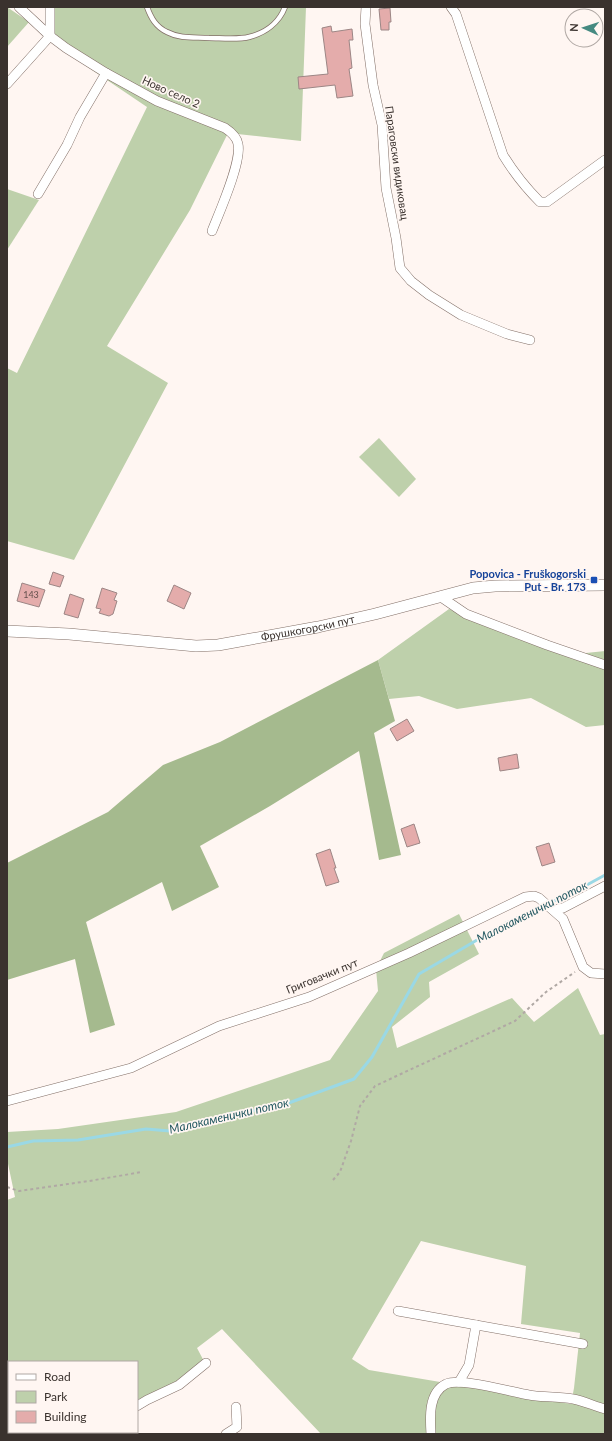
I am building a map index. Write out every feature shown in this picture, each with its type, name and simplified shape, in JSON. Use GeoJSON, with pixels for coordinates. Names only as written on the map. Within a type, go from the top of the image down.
{"type":"FeatureCollection","features":[{"type":"Feature","properties":{"kind":"street","name":"Ново село 2"},"geometry":{"type":"LineString","coordinates":[[19,7],[50,36],[106,73],[157,101],[225,128],[233,134],[238,143],[239,152],[231,182],[212,231]]}},
{"type":"Feature","properties":{"kind":"street"},"geometry":{"type":"LineString","coordinates":[[7,84],[50,36],[50,7]]}},
{"type":"Feature","properties":{"kind":"street","name":"Параговски видиковац"},"geometry":{"type":"LineString","coordinates":[[366,7],[365,24],[373,84],[382,125],[386,188],[396,238],[400,268],[411,281],[429,295],[461,315],[508,334],[530,340]]}},
{"type":"Feature","properties":{"kind":"street"},"geometry":{"type":"LineString","coordinates":[[451,7],[456,14],[503,155],[514,173],[540,202],[547,202],[605,160]]}},
{"type":"Feature","properties":{"kind":"street"},"geometry":{"type":"LineString","coordinates":[[38,194],[67,145],[80,117],[106,73]]}},
{"type":"Feature","properties":{"kind":"street","name":"Фрушкогорски пут"},"geometry":{"type":"LineString","coordinates":[[7,631],[69,634],[196,646],[218,645],[318,627],[473,588],[495,586],[605,585]]}},
{"type":"Feature","properties":{"kind":"street"},"geometry":{"type":"LineString","coordinates":[[441,597],[466,614],[547,645],[605,665]]}},
{"type":"Feature","properties":{"kind":"street"},"geometry":{"type":"LineString","coordinates":[[554,910],[563,908],[605,886]]}},
{"type":"Feature","properties":{"kind":"street","name":"Григовачки пут"},"geometry":{"type":"LineString","coordinates":[[7,1101],[131,1068],[219,1026],[309,996],[409,953],[525,896],[534,896],[539,898],[563,919],[583,967]]}},
{"type":"Feature","properties":{"kind":"street"},"geometry":{"type":"LineString","coordinates":[[583,967],[591,973],[605,974]]}},
{"type":"Feature","properties":{"kind":"street"},"geometry":{"type":"LineString","coordinates":[[398,1311],[584,1344]]}},
{"type":"Feature","properties":{"kind":"street"},"geometry":{"type":"LineString","coordinates":[[459,1382],[469,1365],[476,1325]]}},
{"type":"Feature","properties":{"kind":"street"},"geometry":{"type":"LineString","coordinates":[[138,1405],[179,1385],[206,1363]]}},
{"type":"Feature","properties":{"kind":"street"},"geometry":{"type":"LineString","coordinates":[[431,1434],[430,1412],[432,1401],[438,1390],[446,1384],[459,1382],[535,1396],[572,1399],[605,1409]]}},
{"type":"Feature","properties":{"kind":"street"},"geometry":{"type":"LineString","coordinates":[[226,1434],[237,1427],[236,1407]]}},
{"type":"Feature","properties":{"kind":"lane"},"geometry":{"type":"LineString","coordinates":[[147,7],[150,16],[156,25],[178,37],[248,38],[264,31],[275,23],[284,7]]}},
{"type":"Feature","properties":{"kind":"path"},"geometry":{"type":"LineString","coordinates":[[333,1180],[340,1172],[351,1141],[360,1106],[375,1086],[515,1021],[546,992],[583,967]]}},
{"type":"Feature","properties":{"kind":"path"},"geometry":{"type":"LineString","coordinates":[[7,1187],[19,1191],[89,1182],[142,1172]]}},
{"type":"Feature","properties":{"kind":"green space"},"geometry":{"type":"Polygon","coordinates":[[[7,7],[29,22],[7,47],[7,7]]]}},
{"type":"Feature","properties":{"kind":"green space"},"geometry":{"type":"Polygon","coordinates":[[[52,7],[306,7],[301,141],[228,133],[190,210],[107,346],[168,383],[74,560],[7,541],[7,368],[17,373],[147,107],[52,43],[52,7]]]}},
{"type":"Feature","properties":{"kind":"green space"},"geometry":{"type":"Polygon","coordinates":[[[7,189],[39,200],[7,250],[7,189]]]}},
{"type":"Feature","properties":{"kind":"green space"},"geometry":{"type":"Polygon","coordinates":[[[379,438],[416,479],[399,497],[359,457],[379,438]]]}},
{"type":"Feature","properties":{"kind":"green space"},"geometry":{"type":"Polygon","coordinates":[[[449,609],[567,655],[605,651],[605,725],[586,727],[531,698],[457,709],[419,696],[389,699],[378,660],[449,609]]]}},
{"type":"Feature","properties":{"kind":"green space"},"geometry":{"type":"Polygon","coordinates":[[[378,660],[395,721],[374,733],[401,855],[379,860],[359,751],[270,806],[200,846],[219,887],[172,911],[162,882],[86,922],[115,1025],[90,1033],[75,959],[7,980],[7,863],[108,812],[163,765],[220,742],[378,660]]]}},
{"type":"Feature","properties":{"kind":"green space"},"geometry":{"type":"Polygon","coordinates":[[[459,914],[479,954],[429,982],[430,997],[392,1027],[397,1048],[512,998],[534,1022],[578,988],[600,1035],[605,1034],[605,1434],[321,1434],[222,1329],[197,1348],[207,1367],[138,1400],[138,1361],[8,1361],[8,1433],[78,1433],[7,1434],[7,1200],[15,1197],[7,1159],[7,1132],[58,1129],[176,1112],[330,1060],[378,991],[376,969],[384,953],[459,914]],[[421,1241],[352,1359],[369,1370],[571,1404],[580,1333],[521,1324],[526,1266],[421,1241]]]}},
{"type":"Feature","properties":{"kind":"building"},"geometry":{"type":"Polygon","coordinates":[[[390,8],[391,22],[389,22],[389,30],[381,30],[379,9],[390,8]]]}},
{"type":"Feature","properties":{"kind":"building"},"geometry":{"type":"Polygon","coordinates":[[[331,26],[332,32],[352,29],[353,40],[349,40],[352,68],[349,69],[353,96],[337,98],[335,85],[299,89],[298,77],[328,74],[322,28],[331,26]]]}},
{"type":"Feature","properties":{"kind":"building"},"geometry":{"type":"Polygon","coordinates":[[[53,572],[64,576],[60,587],[49,584],[53,572]]]}},
{"type":"Feature","properties":{"kind":"building"},"geometry":{"type":"Polygon","coordinates":[[[22,583],[45,590],[39,607],[17,601],[22,583]]]}},
{"type":"Feature","properties":{"kind":"building"},"geometry":{"type":"Polygon","coordinates":[[[174,585],[191,593],[184,609],[167,601],[174,585]]]}},
{"type":"Feature","properties":{"kind":"building"},"geometry":{"type":"Polygon","coordinates":[[[102,588],[117,593],[114,600],[117,601],[113,614],[109,616],[99,613],[101,609],[96,608],[102,588]]]}},
{"type":"Feature","properties":{"kind":"building"},"geometry":{"type":"Polygon","coordinates":[[[70,594],[84,599],[78,618],[64,614],[70,594]]]}},
{"type":"Feature","properties":{"kind":"building"},"geometry":{"type":"Polygon","coordinates":[[[407,719],[414,731],[397,741],[390,729],[407,719]]]}},
{"type":"Feature","properties":{"kind":"building"},"geometry":{"type":"Polygon","coordinates":[[[517,754],[519,768],[500,771],[498,758],[517,754]]]}},
{"type":"Feature","properties":{"kind":"building"},"geometry":{"type":"Polygon","coordinates":[[[414,824],[420,843],[407,847],[401,829],[414,824]]]}},
{"type":"Feature","properties":{"kind":"building"},"geometry":{"type":"Polygon","coordinates":[[[549,843],[555,862],[542,866],[536,847],[549,843]]]}},
{"type":"Feature","properties":{"kind":"building"},"geometry":{"type":"Polygon","coordinates":[[[330,849],[339,882],[326,886],[316,854],[330,849]]]}},
{"type":"Feature","properties":{"kind":"waterway","name":"Малокаменички поток"},"geometry":{"type":"LineString","coordinates":[[7,1147],[33,1141],[78,1140],[146,1129],[170,1131],[192,1127],[232,1113],[275,1108],[354,1079],[372,1057],[419,974],[506,923],[574,892],[605,875]]}},
{"type":"Feature","properties":{"kind":"place","name":"Popovica - Fruškogorski Put - Br. 173"},"geometry":{"type":"Point","coordinates":[594,580]}}]}
